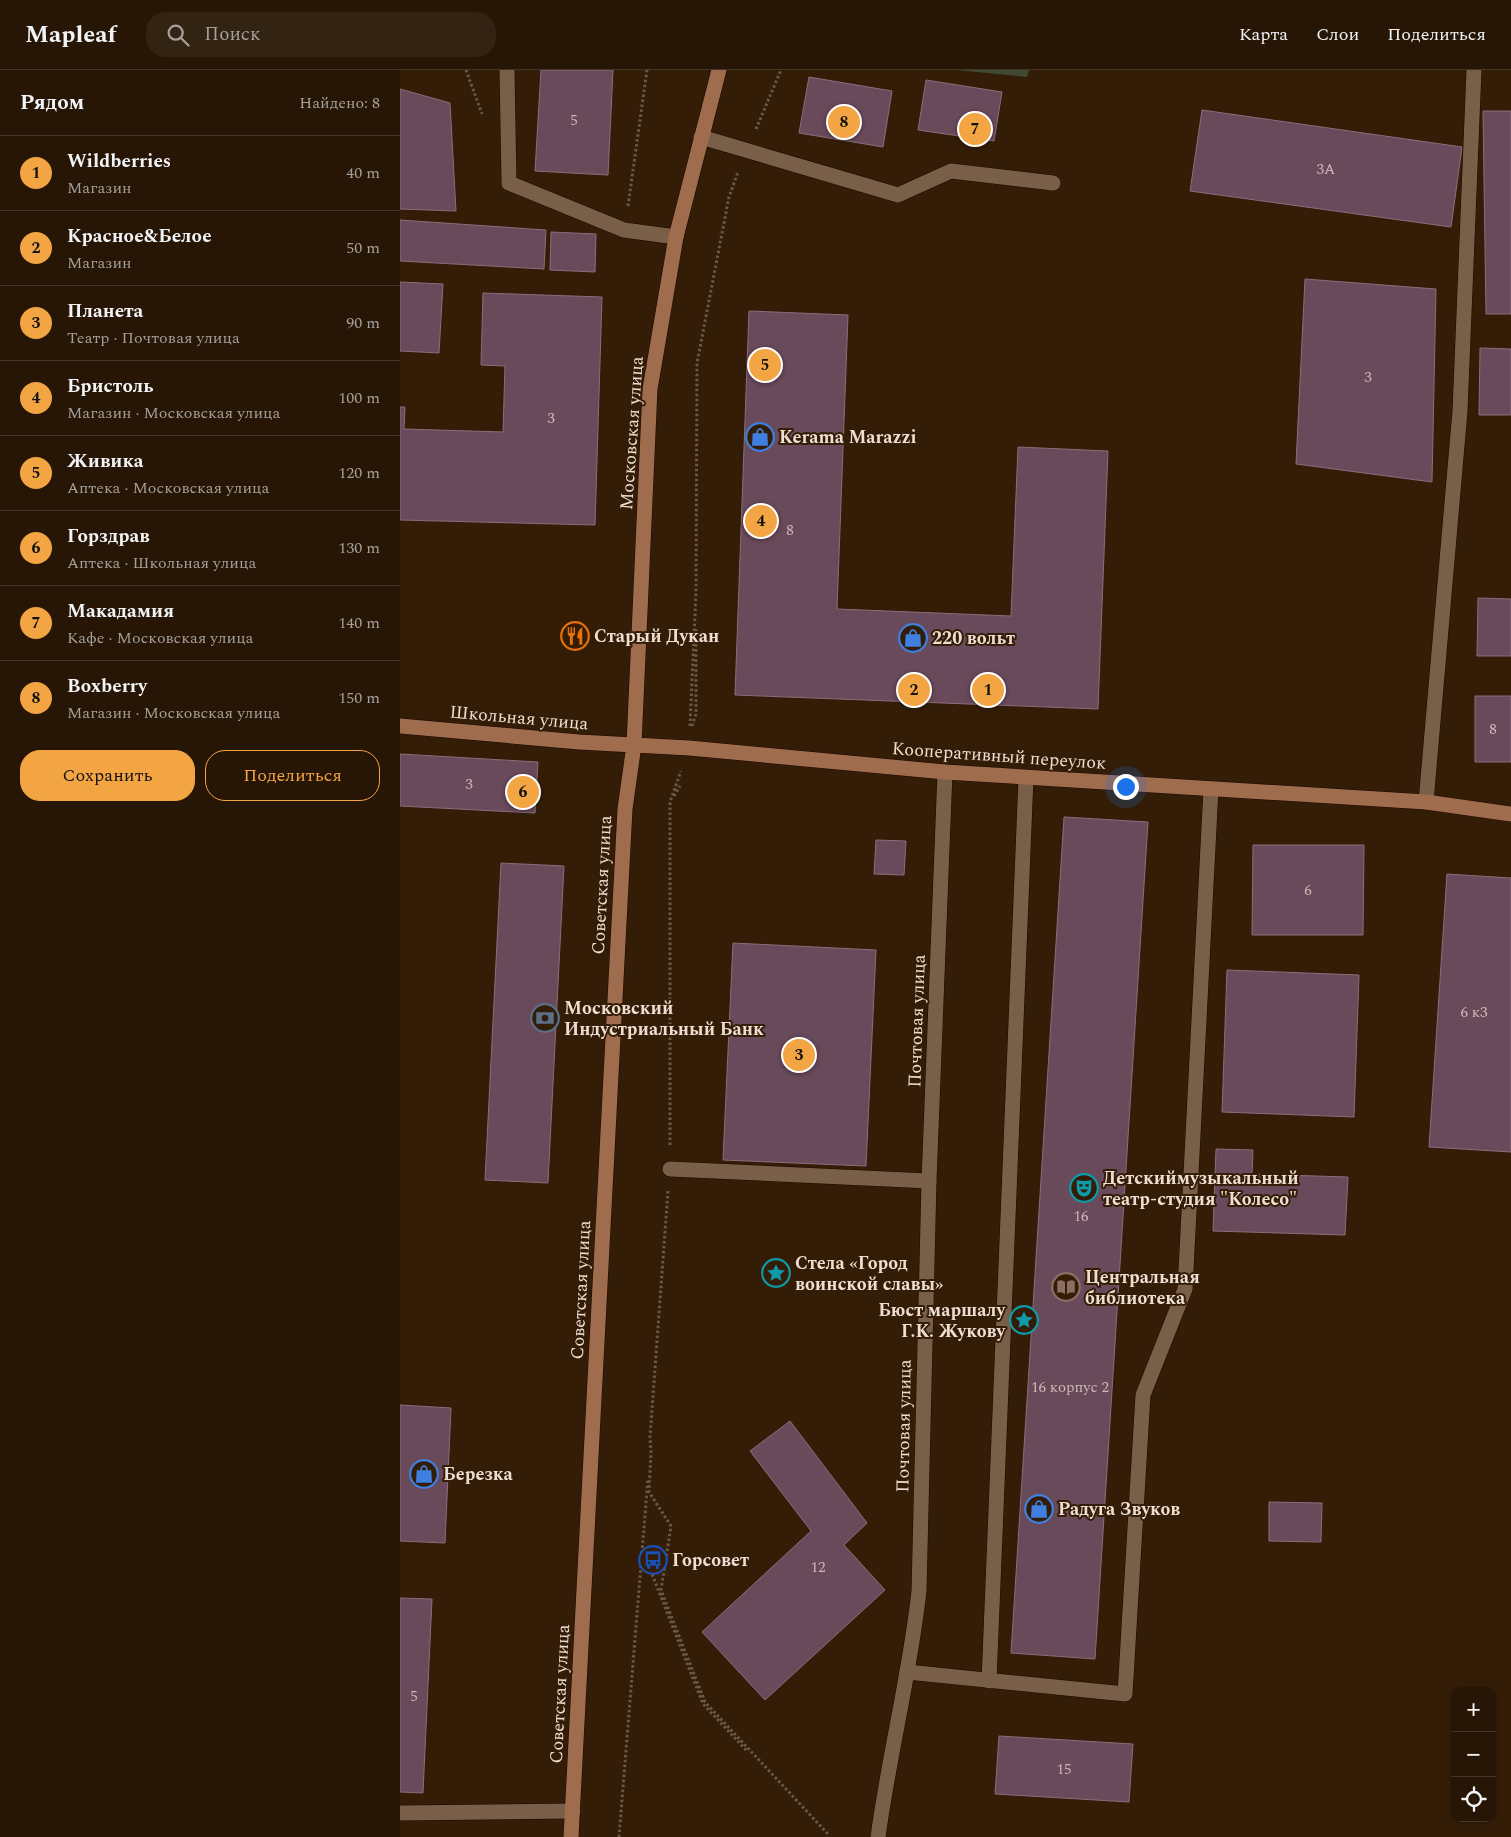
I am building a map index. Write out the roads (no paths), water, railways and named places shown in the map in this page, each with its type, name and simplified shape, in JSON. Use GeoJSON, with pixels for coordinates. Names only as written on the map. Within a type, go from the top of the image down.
{"type":"FeatureCollection","features":[{"type":"Feature","properties":{"kind":"main road","name":"Московская улица"},"geometry":{"type":"LineString","coordinates":[[634,745],[650,389],[676,237],[719,70]]}},
{"type":"Feature","properties":{"kind":"main road","name":"Школьная улица"},"geometry":{"type":"LineString","coordinates":[[400,726],[570,742],[634,745]]}},
{"type":"Feature","properties":{"kind":"main road","name":"Кооперативный переулок"},"geometry":{"type":"LineString","coordinates":[[634,745],[689,748],[1026,778],[1426,802],[1511,814]]}},
{"type":"Feature","properties":{"kind":"main road","name":"Советская улица"},"geometry":{"type":"LineString","coordinates":[[571,1837],[625,809],[634,745]]}},
{"type":"Feature","properties":{"kind":"street"},"geometry":{"type":"LineString","coordinates":[[507,70],[509,183],[624,230],[676,237]]}},
{"type":"Feature","properties":{"kind":"street"},"geometry":{"type":"LineString","coordinates":[[1426,802],[1460,411],[1474,70]]}},
{"type":"Feature","properties":{"kind":"street"},"geometry":{"type":"LineString","coordinates":[[701,137],[898,196],[951,170],[1053,183]]}},
{"type":"Feature","properties":{"kind":"street","name":"Почтовая улица"},"geometry":{"type":"LineString","coordinates":[[878,1837],[883,1796],[914,1640],[919,1591],[929,1181],[945,772]]}},
{"type":"Feature","properties":{"kind":"street"},"geometry":{"type":"LineString","coordinates":[[989,1681],[1026,778]]}},
{"type":"Feature","properties":{"kind":"street"},"geometry":{"type":"LineString","coordinates":[[907,1672],[1126,1694],[1143,1395],[1185,1289],[1211,789]]}},
{"type":"Feature","properties":{"kind":"street"},"geometry":{"type":"LineString","coordinates":[[670,1169],[929,1181]]}},
{"type":"Feature","properties":{"kind":"street"},"geometry":{"type":"LineString","coordinates":[[400,1814],[573,1811]]}},
{"type":"Feature","properties":{"kind":"place","name":"Boxberry"},"geometry":{"type":"Point","coordinates":[844,122]}},
{"type":"Feature","properties":{"kind":"place","name":"Макадамия"},"geometry":{"type":"Point","coordinates":[975,129]}},
{"type":"Feature","properties":{"kind":"place","name":"Живика"},"geometry":{"type":"Point","coordinates":[765,365]}},
{"type":"Feature","properties":{"kind":"place","name":"Kerama Marazzi"},"geometry":{"type":"Point","coordinates":[760,437]}},
{"type":"Feature","properties":{"kind":"place","name":"Бристоль"},"geometry":{"type":"Point","coordinates":[761,521]}},
{"type":"Feature","properties":{"kind":"place","name":"Старый Дукан"},"geometry":{"type":"Point","coordinates":[575,636]}},
{"type":"Feature","properties":{"kind":"place","name":"220 вольт"},"geometry":{"type":"Point","coordinates":[913,638]}},
{"type":"Feature","properties":{"kind":"place","name":"Красное&Белое"},"geometry":{"type":"Point","coordinates":[914,690]}},
{"type":"Feature","properties":{"kind":"place","name":"Wildberries"},"geometry":{"type":"Point","coordinates":[988,690]}},
{"type":"Feature","properties":{"kind":"place","name":"Горздрав"},"geometry":{"type":"Point","coordinates":[523,792]}},
{"type":"Feature","properties":{"kind":"place","name":"Московский Индустриальный Банк"},"geometry":{"type":"Point","coordinates":[545,1018]}},
{"type":"Feature","properties":{"kind":"place","name":"Планета"},"geometry":{"type":"Point","coordinates":[799,1055]}},
{"type":"Feature","properties":{"kind":"place","name":"Детскиймузыкальный театр-студия \"Колесо\""},"geometry":{"type":"Point","coordinates":[1084,1188]}},
{"type":"Feature","properties":{"kind":"place","name":"Стела «Город воинской славы»"},"geometry":{"type":"Point","coordinates":[776,1273]}},
{"type":"Feature","properties":{"kind":"place","name":"Центральная библиотека"},"geometry":{"type":"Point","coordinates":[1066,1287]}},
{"type":"Feature","properties":{"kind":"place","name":"Бюст маршалу Г.К. Жукову"},"geometry":{"type":"Point","coordinates":[1024,1320]}},
{"type":"Feature","properties":{"kind":"place","name":"Березка"},"geometry":{"type":"Point","coordinates":[424,1474]}},
{"type":"Feature","properties":{"kind":"place","name":"Радуга Звуков"},"geometry":{"type":"Point","coordinates":[1039,1509]}},
{"type":"Feature","properties":{"kind":"place","name":"Горсовет"},"geometry":{"type":"Point","coordinates":[653,1560]}}]}
